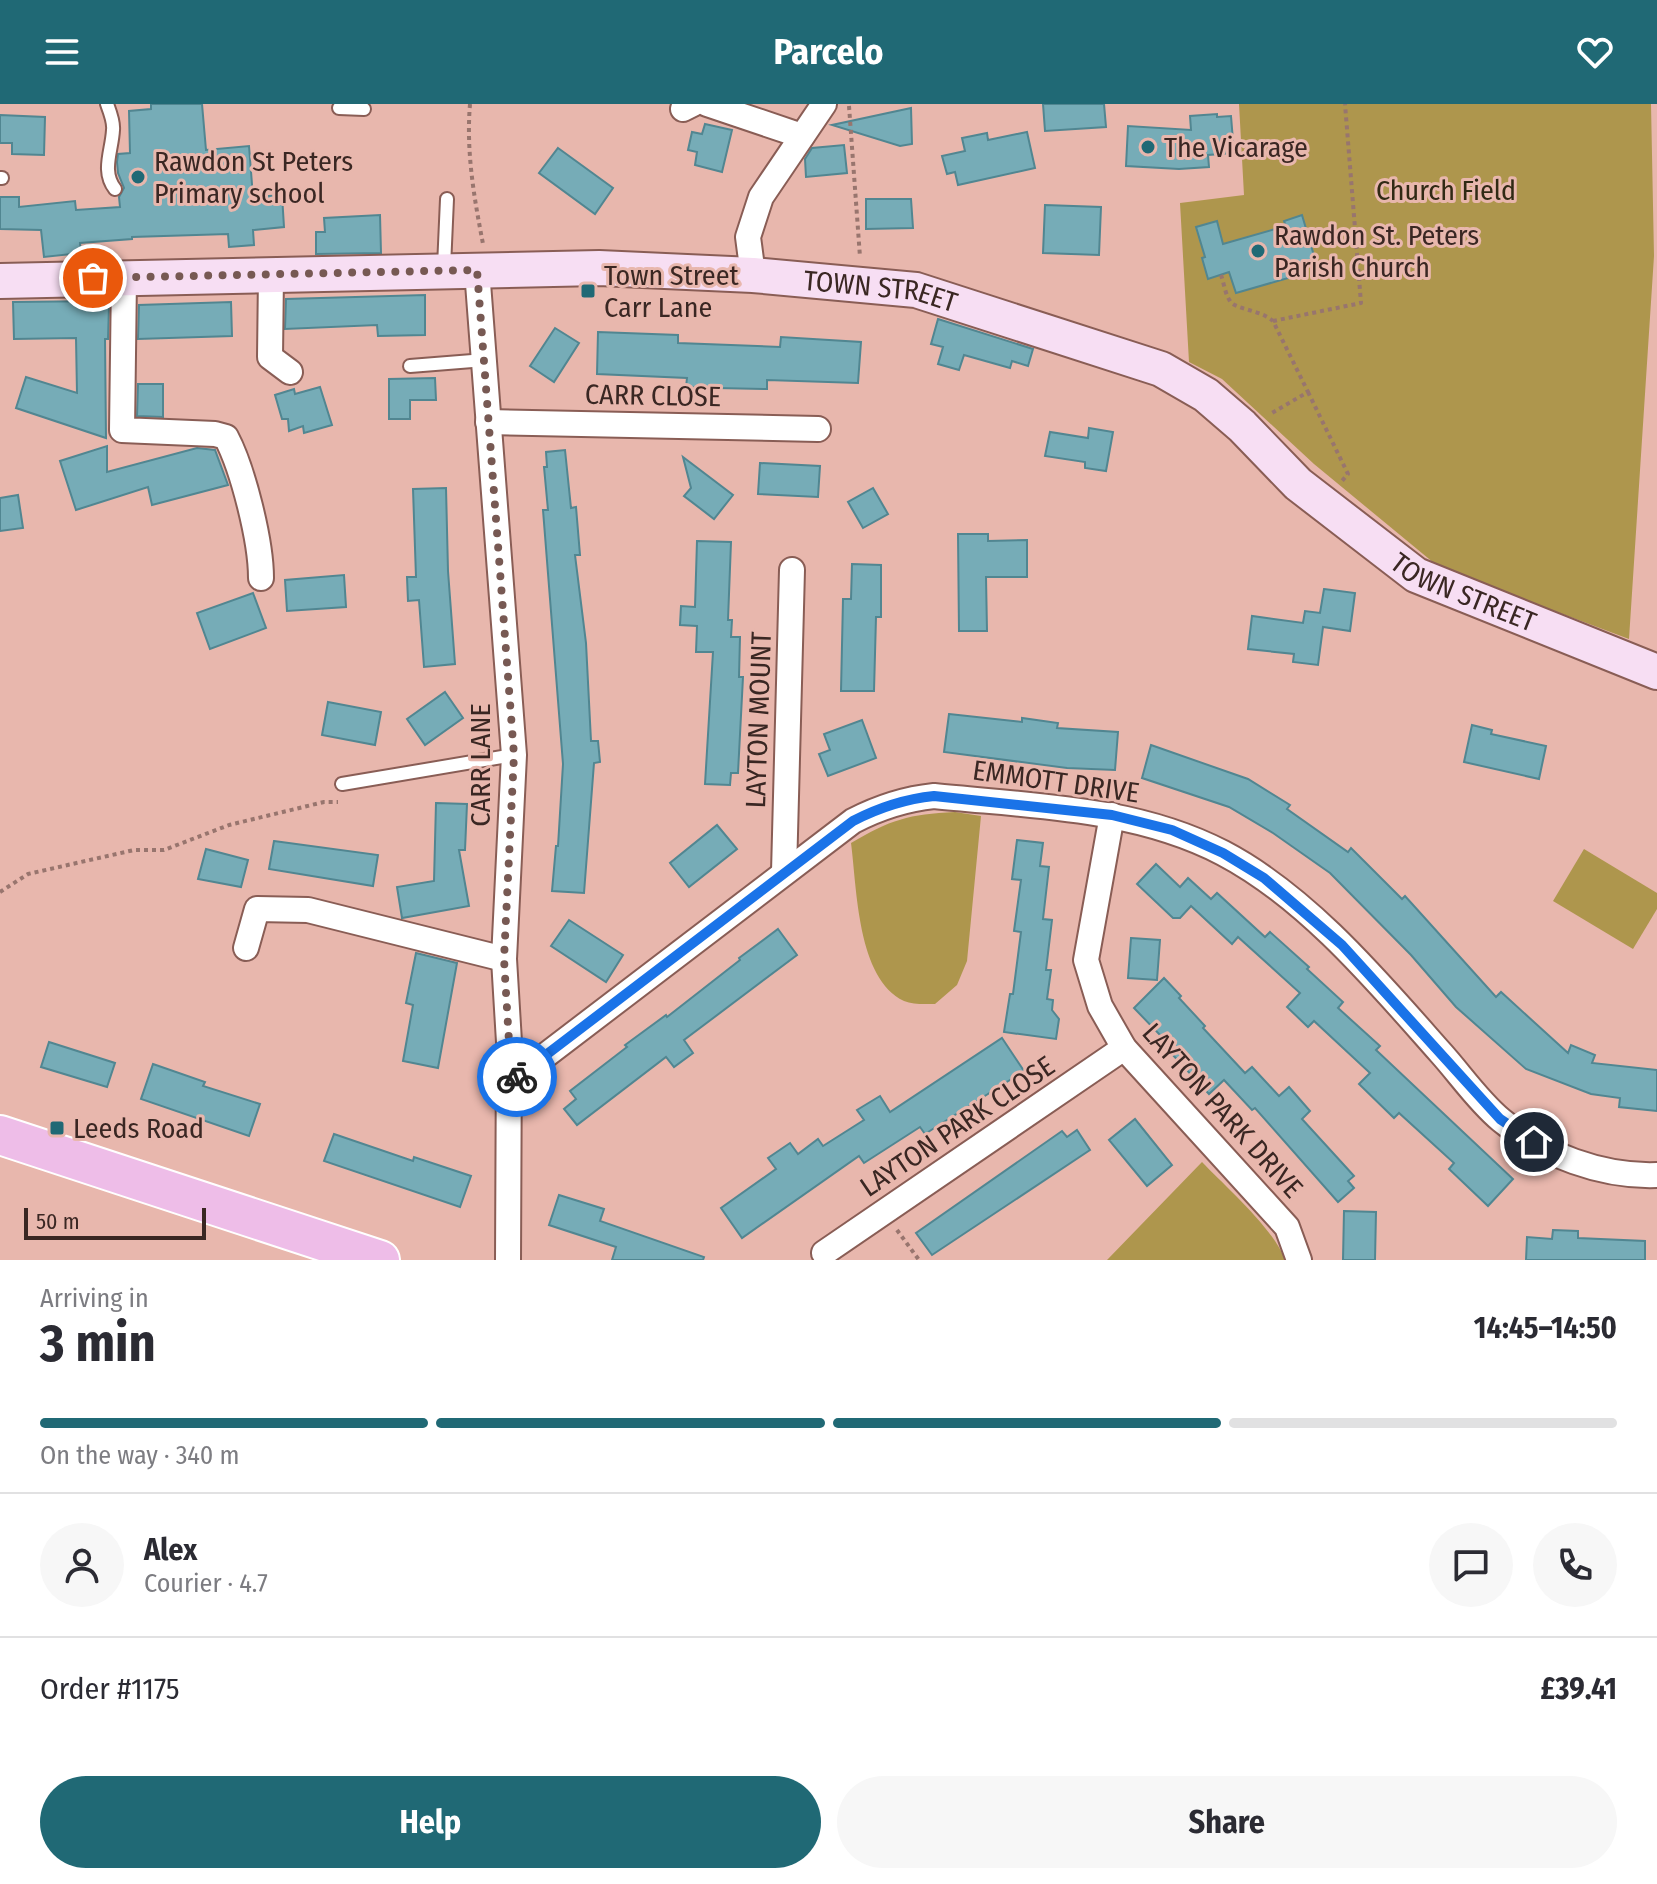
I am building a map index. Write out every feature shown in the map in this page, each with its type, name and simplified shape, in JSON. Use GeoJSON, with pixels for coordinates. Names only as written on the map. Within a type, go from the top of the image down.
{"type":"FeatureCollection","features":[{"type":"Feature","properties":{"kind":"main road"},"geometry":{"type":"LineString","coordinates":[[0,1135],[380,1260]]}},
{"type":"Feature","properties":{"kind":"street"},"geometry":{"type":"LineString","coordinates":[[707,104],[802,136]]}},
{"type":"Feature","properties":{"kind":"street"},"geometry":{"type":"LineString","coordinates":[[753,275],[748,237],[761,197],[824,104]]}},
{"type":"Feature","properties":{"kind":"street","name":"TOWN STREET"},"geometry":{"type":"LineString","coordinates":[[0,281],[599,268],[753,275],[916,290],[1161,369],[1206,395],[1242,426],[1298,484],[1416,575],[1657,672]]}},
{"type":"Feature","properties":{"kind":"street","name":"CARR LANE"},"geometry":{"type":"LineString","coordinates":[[482,270],[488,422],[514,755],[504,959],[509,1042],[508,1260]]}},
{"type":"Feature","properties":{"kind":"street"},"geometry":{"type":"LineString","coordinates":[[271,274],[270,357],[290,372]]}},
{"type":"Feature","properties":{"kind":"street"},"geometry":{"type":"LineString","coordinates":[[124,278],[122,430],[226,437],[235,454],[250,513],[261,558],[261,578]]}},
{"type":"Feature","properties":{"kind":"street","name":"CARR CLOSE"},"geometry":{"type":"LineString","coordinates":[[488,422],[818,429]]}},
{"type":"Feature","properties":{"kind":"street","name":"LAYTON MOUNT"},"geometry":{"type":"LineString","coordinates":[[784,872],[792,570]]}},
{"type":"Feature","properties":{"kind":"street","name":"EMMOTT DRIVE"},"geometry":{"type":"LineString","coordinates":[[508,1084],[853,821],[910,798],[934,796],[1112,815],[1172,830],[1223,853],[1264,878],[1342,945],[1500,1119],[1568,1160],[1601,1169],[1657,1175]]}},
{"type":"Feature","properties":{"kind":"street","name":"LAYTON PARK DRIVE"},"geometry":{"type":"LineString","coordinates":[[1112,815],[1086,960],[1100,1006],[1124,1048],[1287,1227],[1299,1260]]}},
{"type":"Feature","properties":{"kind":"street"},"geometry":{"type":"LineString","coordinates":[[246,948],[257,909],[308,910],[504,959]]}},
{"type":"Feature","properties":{"kind":"street","name":"LAYTON PARK CLOSE"},"geometry":{"type":"LineString","coordinates":[[824,1253],[1124,1048]]}},
{"type":"Feature","properties":{"kind":"lane"},"geometry":{"type":"LineString","coordinates":[[107,104],[113,130],[107,158],[111,184],[115,189]]}},
{"type":"Feature","properties":{"kind":"lane"},"geometry":{"type":"LineString","coordinates":[[339,108],[364,109]]}},
{"type":"Feature","properties":{"kind":"lane"},"geometry":{"type":"LineString","coordinates":[[443,270],[447,199]]}},
{"type":"Feature","properties":{"kind":"lane"},"geometry":{"type":"LineString","coordinates":[[410,366],[485,360]]}},
{"type":"Feature","properties":{"kind":"lane"},"geometry":{"type":"LineString","coordinates":[[342,784],[514,755]]}},
{"type":"Feature","properties":{"kind":"path"},"geometry":{"type":"LineString","coordinates":[[470,104],[471,180],[482,270]]}},
{"type":"Feature","properties":{"kind":"path"},"geometry":{"type":"LineString","coordinates":[[849,104],[861,285]]}},
{"type":"Feature","properties":{"kind":"path"},"geometry":{"type":"LineString","coordinates":[[1273,321],[1361,303],[1345,104]]}},
{"type":"Feature","properties":{"kind":"path"},"geometry":{"type":"LineString","coordinates":[[1221,275],[1229,301],[1235,307],[1264,313],[1273,321],[1348,474],[1323,504]]}},
{"type":"Feature","properties":{"kind":"path"},"geometry":{"type":"LineString","coordinates":[[1274,412],[1308,392]]}},
{"type":"Feature","properties":{"kind":"path"},"geometry":{"type":"LineString","coordinates":[[0,892],[28,874],[134,850],[164,850],[229,825],[324,802],[340,802],[350,797]]}},
{"type":"Feature","properties":{"kind":"path"},"geometry":{"type":"LineString","coordinates":[[884,1212],[919,1260]]}},
{"type":"Feature","properties":{"kind":"green space","name":"Church Field"},"geometry":{"type":"Polygon","coordinates":[[[1239,104],[1651,104],[1654,256],[1629,639],[1440,568],[1314,464],[1222,379],[1189,362],[1180,203],[1244,195],[1239,104]]]}},
{"type":"Feature","properties":{"kind":"green space"},"geometry":{"type":"Polygon","coordinates":[[[955,812],[981,816],[967,961],[957,985],[935,1004],[904,1001],[888,990],[868,953],[858,907],[851,843],[900,820],[955,812]]]}},
{"type":"Feature","properties":{"kind":"green space"},"geometry":{"type":"Polygon","coordinates":[[[1584,849],[1657,893],[1657,909],[1633,949],[1553,901],[1584,849]]]}},
{"type":"Feature","properties":{"kind":"green space"},"geometry":{"type":"Polygon","coordinates":[[[1202,1162],[1260,1222],[1280,1248],[1285,1260],[1107,1260],[1202,1162]]]}},
{"type":"Feature","properties":{"kind":"building"},"geometry":{"type":"Polygon","coordinates":[[[151,104],[202,104],[206,150],[249,146],[253,197],[282,195],[284,227],[253,230],[254,245],[229,247],[228,234],[132,237],[80,243],[81,253],[44,257],[41,230],[0,229],[0,197],[19,197],[19,207],[75,201],[76,210],[120,207],[119,197],[124,188],[117,162],[118,154],[130,153],[129,111],[151,109],[151,104]]]}},
{"type":"Feature","properties":{"kind":"building"},"geometry":{"type":"Polygon","coordinates":[[[1043,104],[1104,104],[1106,127],[1045,131],[1043,104]]]}},
{"type":"Feature","properties":{"kind":"building"},"geometry":{"type":"Polygon","coordinates":[[[911,108],[912,144],[900,146],[832,125],[911,108]]]}},
{"type":"Feature","properties":{"kind":"building"},"geometry":{"type":"Polygon","coordinates":[[[1217,114],[1217,117],[1231,116],[1234,153],[1208,155],[1209,167],[1126,166],[1128,126],[1191,130],[1190,116],[1217,114]]]}},
{"type":"Feature","properties":{"kind":"building"},"geometry":{"type":"Polygon","coordinates":[[[0,115],[45,117],[44,155],[12,154],[12,143],[0,143],[0,115]]]}},
{"type":"Feature","properties":{"kind":"building"},"geometry":{"type":"Polygon","coordinates":[[[705,124],[732,130],[722,172],[695,165],[697,152],[688,150],[692,132],[702,134],[705,124]]]}},
{"type":"Feature","properties":{"kind":"building"},"geometry":{"type":"Polygon","coordinates":[[[1027,132],[1035,168],[958,185],[955,172],[947,174],[942,156],[965,151],[962,138],[987,133],[988,140],[1027,132]]]}},
{"type":"Feature","properties":{"kind":"building"},"geometry":{"type":"Polygon","coordinates":[[[844,145],[847,173],[806,177],[805,159],[812,148],[844,145]]]}},
{"type":"Feature","properties":{"kind":"building"},"geometry":{"type":"Polygon","coordinates":[[[558,148],[613,188],[595,214],[539,173],[558,148]]]}},
{"type":"Feature","properties":{"kind":"building"},"geometry":{"type":"Polygon","coordinates":[[[866,199],[911,199],[913,228],[866,229],[866,199]]]}},
{"type":"Feature","properties":{"kind":"building"},"geometry":{"type":"Polygon","coordinates":[[[1045,205],[1101,207],[1099,255],[1043,253],[1045,205]]]}},
{"type":"Feature","properties":{"kind":"building"},"geometry":{"type":"Polygon","coordinates":[[[380,215],[381,253],[316,254],[316,232],[325,232],[324,218],[380,215]]]}},
{"type":"Feature","properties":{"kind":"building","name":"Rawdon St. Peters Parish Church"},"geometry":{"type":"Polygon","coordinates":[[[1302,215],[1315,259],[1299,264],[1302,274],[1236,293],[1229,272],[1208,279],[1196,227],[1217,221],[1223,244],[1286,226],[1284,221],[1302,215]]]}},
{"type":"Feature","properties":{"kind":"building"},"geometry":{"type":"Polygon","coordinates":[[[425,295],[425,335],[378,336],[377,325],[285,329],[286,299],[425,295]]]}},
{"type":"Feature","properties":{"kind":"building"},"geometry":{"type":"Polygon","coordinates":[[[104,301],[104,305],[109,305],[108,339],[105,339],[106,438],[16,408],[26,377],[77,393],[76,338],[14,339],[13,302],[104,301]]]}},
{"type":"Feature","properties":{"kind":"building"},"geometry":{"type":"Polygon","coordinates":[[[231,302],[232,336],[138,339],[139,305],[231,302]]]}},
{"type":"Feature","properties":{"kind":"building"},"geometry":{"type":"Polygon","coordinates":[[[938,319],[1033,349],[1028,366],[1012,361],[1010,368],[964,355],[959,370],[938,364],[943,347],[931,344],[938,319]]]}},
{"type":"Feature","properties":{"kind":"building"},"geometry":{"type":"Polygon","coordinates":[[[555,328],[579,343],[554,382],[530,366],[555,328]]]}},
{"type":"Feature","properties":{"kind":"building"},"geometry":{"type":"Polygon","coordinates":[[[598,332],[678,335],[678,343],[780,347],[781,337],[861,342],[858,383],[767,380],[767,389],[686,387],[687,378],[597,374],[598,332]]]}},
{"type":"Feature","properties":{"kind":"building"},"geometry":{"type":"Polygon","coordinates":[[[435,378],[436,400],[410,400],[410,419],[389,419],[389,379],[435,378]]]}},
{"type":"Feature","properties":{"kind":"building"},"geometry":{"type":"Polygon","coordinates":[[[138,384],[163,384],[163,417],[137,416],[138,384]]]}},
{"type":"Feature","properties":{"kind":"building"},"geometry":{"type":"Polygon","coordinates":[[[320,387],[332,425],[304,433],[303,426],[289,431],[288,419],[282,419],[275,395],[294,389],[295,394],[320,387]]]}},
{"type":"Feature","properties":{"kind":"building"},"geometry":{"type":"Polygon","coordinates":[[[1089,428],[1113,432],[1106,471],[1085,468],[1085,462],[1045,456],[1050,432],[1088,438],[1089,428]]]}},
{"type":"Feature","properties":{"kind":"building"},"geometry":{"type":"Polygon","coordinates":[[[107,446],[107,472],[197,448],[215,450],[228,485],[152,505],[148,487],[76,510],[60,461],[107,446]]]}},
{"type":"Feature","properties":{"kind":"building"},"geometry":{"type":"Polygon","coordinates":[[[565,450],[571,508],[576,507],[580,555],[575,555],[586,643],[591,741],[598,741],[600,762],[594,763],[584,893],[552,891],[563,764],[543,510],[548,510],[544,467],[547,467],[546,452],[565,450]]]}},
{"type":"Feature","properties":{"kind":"building"},"geometry":{"type":"Polygon","coordinates":[[[683,457],[733,495],[714,519],[684,496],[691,488],[683,457]]]}},
{"type":"Feature","properties":{"kind":"building"},"geometry":{"type":"Polygon","coordinates":[[[760,463],[820,466],[818,497],[758,494],[760,463]]]}},
{"type":"Feature","properties":{"kind":"building"},"geometry":{"type":"Polygon","coordinates":[[[446,488],[455,664],[424,667],[419,600],[408,601],[407,577],[416,577],[413,489],[446,488]]]}},
{"type":"Feature","properties":{"kind":"building"},"geometry":{"type":"Polygon","coordinates":[[[873,488],[888,514],[863,528],[848,502],[873,488]]]}},
{"type":"Feature","properties":{"kind":"building"},"geometry":{"type":"Polygon","coordinates":[[[18,495],[23,528],[0,531],[0,498],[18,495]]]}},
{"type":"Feature","properties":{"kind":"building"},"geometry":{"type":"Polygon","coordinates":[[[958,534],[988,534],[988,541],[1027,540],[1027,577],[986,577],[987,631],[959,631],[958,534]]]}},
{"type":"Feature","properties":{"kind":"building"},"geometry":{"type":"Polygon","coordinates":[[[697,541],[731,542],[728,620],[732,620],[731,637],[740,637],[739,677],[743,677],[738,773],[731,773],[730,785],[705,784],[713,652],[696,652],[697,626],[680,625],[681,606],[695,607],[697,541]]]}},
{"type":"Feature","properties":{"kind":"building"},"geometry":{"type":"Polygon","coordinates":[[[852,564],[881,565],[881,617],[876,617],[874,691],[841,691],[843,599],[851,599],[852,564]]]}},
{"type":"Feature","properties":{"kind":"building"},"geometry":{"type":"Polygon","coordinates":[[[344,575],[346,607],[287,611],[285,580],[344,575]]]}},
{"type":"Feature","properties":{"kind":"building"},"geometry":{"type":"Polygon","coordinates":[[[1324,589],[1355,593],[1350,631],[1323,627],[1318,665],[1293,662],[1294,654],[1248,649],[1252,616],[1303,623],[1305,611],[1320,613],[1324,589]]]}},
{"type":"Feature","properties":{"kind":"building"},"geometry":{"type":"Polygon","coordinates":[[[253,593],[266,628],[210,649],[197,613],[253,593]]]}},
{"type":"Feature","properties":{"kind":"building"},"geometry":{"type":"Polygon","coordinates":[[[445,692],[463,718],[425,745],[407,719],[445,692]]]}},
{"type":"Feature","properties":{"kind":"building"},"geometry":{"type":"Polygon","coordinates":[[[328,702],[381,712],[375,745],[322,735],[328,702]]]}},
{"type":"Feature","properties":{"kind":"building"},"geometry":{"type":"Polygon","coordinates":[[[949,714],[1022,722],[1022,718],[1058,723],[1057,728],[1118,732],[1115,770],[1067,768],[944,752],[949,714]]]}},
{"type":"Feature","properties":{"kind":"building"},"geometry":{"type":"Polygon","coordinates":[[[862,720],[876,758],[828,776],[819,754],[830,750],[824,734],[862,720]]]}},
{"type":"Feature","properties":{"kind":"building"},"geometry":{"type":"Polygon","coordinates":[[[1472,725],[1492,730],[1491,734],[1546,746],[1539,779],[1464,762],[1472,725]]]}},
{"type":"Feature","properties":{"kind":"building"},"geometry":{"type":"Polygon","coordinates":[[[1151,745],[1248,779],[1290,805],[1287,809],[1348,852],[1351,848],[1402,899],[1405,896],[1496,997],[1501,992],[1568,1053],[1571,1045],[1595,1055],[1592,1063],[1657,1070],[1657,1111],[1619,1107],[1620,1098],[1591,1094],[1526,1069],[1456,1007],[1411,955],[1330,873],[1229,807],[1142,778],[1151,745]]]}},
{"type":"Feature","properties":{"kind":"building"},"geometry":{"type":"Polygon","coordinates":[[[436,803],[467,804],[465,850],[459,850],[469,906],[402,918],[397,887],[434,881],[436,803]]]}},
{"type":"Feature","properties":{"kind":"building"},"geometry":{"type":"Polygon","coordinates":[[[717,825],[737,849],[689,887],[670,863],[717,825]]]}},
{"type":"Feature","properties":{"kind":"building"},"geometry":{"type":"Polygon","coordinates":[[[1017,840],[1043,843],[1040,866],[1049,867],[1043,919],[1052,920],[1046,970],[1051,970],[1047,999],[1053,1000],[1052,1010],[1059,1019],[1056,1039],[1004,1032],[1010,994],[1013,994],[1021,932],[1014,931],[1021,880],[1012,879],[1017,840]]]}},
{"type":"Feature","properties":{"kind":"building"},"geometry":{"type":"Polygon","coordinates":[[[274,841],[378,855],[373,886],[269,869],[274,841]]]}},
{"type":"Feature","properties":{"kind":"building"},"geometry":{"type":"Polygon","coordinates":[[[206,849],[248,860],[241,887],[198,879],[206,849]]]}},
{"type":"Feature","properties":{"kind":"building"},"geometry":{"type":"Polygon","coordinates":[[[1156,864],[1180,887],[1188,878],[1211,899],[1217,893],[1265,937],[1270,932],[1343,1002],[1338,1008],[1380,1046],[1376,1050],[1513,1179],[1488,1206],[1449,1169],[1454,1163],[1399,1113],[1394,1118],[1359,1084],[1370,1073],[1314,1021],[1308,1027],[1287,1007],[1300,993],[1238,937],[1232,944],[1191,906],[1180,918],[1173,918],[1137,884],[1156,864]]]}},
{"type":"Feature","properties":{"kind":"building"},"geometry":{"type":"Polygon","coordinates":[[[569,920],[623,955],[606,982],[551,946],[569,920]]]}},
{"type":"Feature","properties":{"kind":"building"},"geometry":{"type":"Polygon","coordinates":[[[778,929],[797,955],[684,1040],[693,1053],[674,1067],[666,1057],[577,1125],[564,1109],[576,1099],[570,1091],[627,1047],[625,1045],[667,1017],[778,929]]]}},
{"type":"Feature","properties":{"kind":"building"},"geometry":{"type":"Polygon","coordinates":[[[1131,938],[1160,940],[1157,980],[1128,978],[1131,938]]]}},
{"type":"Feature","properties":{"kind":"building"},"geometry":{"type":"Polygon","coordinates":[[[416,953],[457,963],[438,1068],[403,1061],[413,1005],[406,1003],[416,953]]]}},
{"type":"Feature","properties":{"kind":"building"},"geometry":{"type":"Polygon","coordinates":[[[1164,978],[1205,1026],[1203,1028],[1245,1073],[1252,1067],[1279,1096],[1289,1087],[1310,1111],[1302,1119],[1354,1176],[1348,1181],[1354,1188],[1338,1202],[1255,1108],[1252,1110],[1224,1080],[1209,1094],[1134,1008],[1164,978]]]}},
{"type":"Feature","properties":{"kind":"building"},"geometry":{"type":"Polygon","coordinates":[[[1002,1038],[1024,1071],[925,1134],[920,1127],[864,1163],[859,1156],[742,1238],[721,1208],[776,1169],[768,1158],[790,1143],[798,1154],[818,1139],[823,1146],[864,1120],[857,1110],[880,1096],[890,1112],[1002,1038]]]}},
{"type":"Feature","properties":{"kind":"building"},"geometry":{"type":"Polygon","coordinates":[[[49,1042],[115,1063],[107,1087],[41,1067],[49,1042]]]}},
{"type":"Feature","properties":{"kind":"building"},"geometry":{"type":"Polygon","coordinates":[[[153,1064],[205,1082],[203,1086],[260,1104],[249,1136],[141,1099],[153,1064]]]}},
{"type":"Feature","properties":{"kind":"building"},"geometry":{"type":"Polygon","coordinates":[[[1135,1119],[1172,1165],[1147,1186],[1109,1140],[1135,1119]]]}},
{"type":"Feature","properties":{"kind":"building"},"geometry":{"type":"Polygon","coordinates":[[[1077,1130],[1090,1150],[932,1255],[916,1233],[1062,1131],[1067,1137],[1077,1130]]]}},
{"type":"Feature","properties":{"kind":"building"},"geometry":{"type":"Polygon","coordinates":[[[334,1134],[413,1161],[414,1157],[471,1176],[460,1207],[324,1161],[334,1134]]]}},
{"type":"Feature","properties":{"kind":"building"},"geometry":{"type":"Polygon","coordinates":[[[559,1195],[604,1209],[600,1221],[704,1257],[703,1260],[612,1260],[616,1247],[549,1225],[559,1195]]]}},
{"type":"Feature","properties":{"kind":"building"},"geometry":{"type":"Polygon","coordinates":[[[1344,1211],[1376,1212],[1375,1260],[1343,1260],[1344,1211]]]}},
{"type":"Feature","properties":{"kind":"building"},"geometry":{"type":"Polygon","coordinates":[[[1553,1230],[1578,1231],[1578,1238],[1645,1241],[1645,1260],[1526,1260],[1527,1237],[1552,1239],[1553,1230]]]}},
{"type":"Feature","properties":{"kind":"way so far"},"geometry":{"type":"LineString","coordinates":[[93,278],[477,270],[514,755],[504,959],[508,1084],[517,1077]]}},
{"type":"Feature","properties":{"kind":"place","name":"The Vicarage"},"geometry":{"type":"Point","coordinates":[1148,147]}},
{"type":"Feature","properties":{"kind":"place","name":"Rawdon St Peters Primary school"},"geometry":{"type":"Point","coordinates":[138,177]}},
{"type":"Feature","properties":{"kind":"place","name":"Rawdon St. Peters Parish Church"},"geometry":{"type":"Point","coordinates":[1258,251]}},
{"type":"Feature","properties":{"kind":"place","name":"Town Street Carr Lane"},"geometry":{"type":"Point","coordinates":[588,291]}},
{"type":"Feature","properties":{"kind":"place","name":"Leeds Road"},"geometry":{"type":"Point","coordinates":[57,1128]}},
{"type":"Feature","properties":{"kind":"route"},"geometry":{"type":"LineString","coordinates":[[517,1077],[853,821],[910,798],[934,796],[1112,815],[1172,830],[1223,853],[1264,878],[1342,945],[1500,1119],[1534,1142]]}}]}
